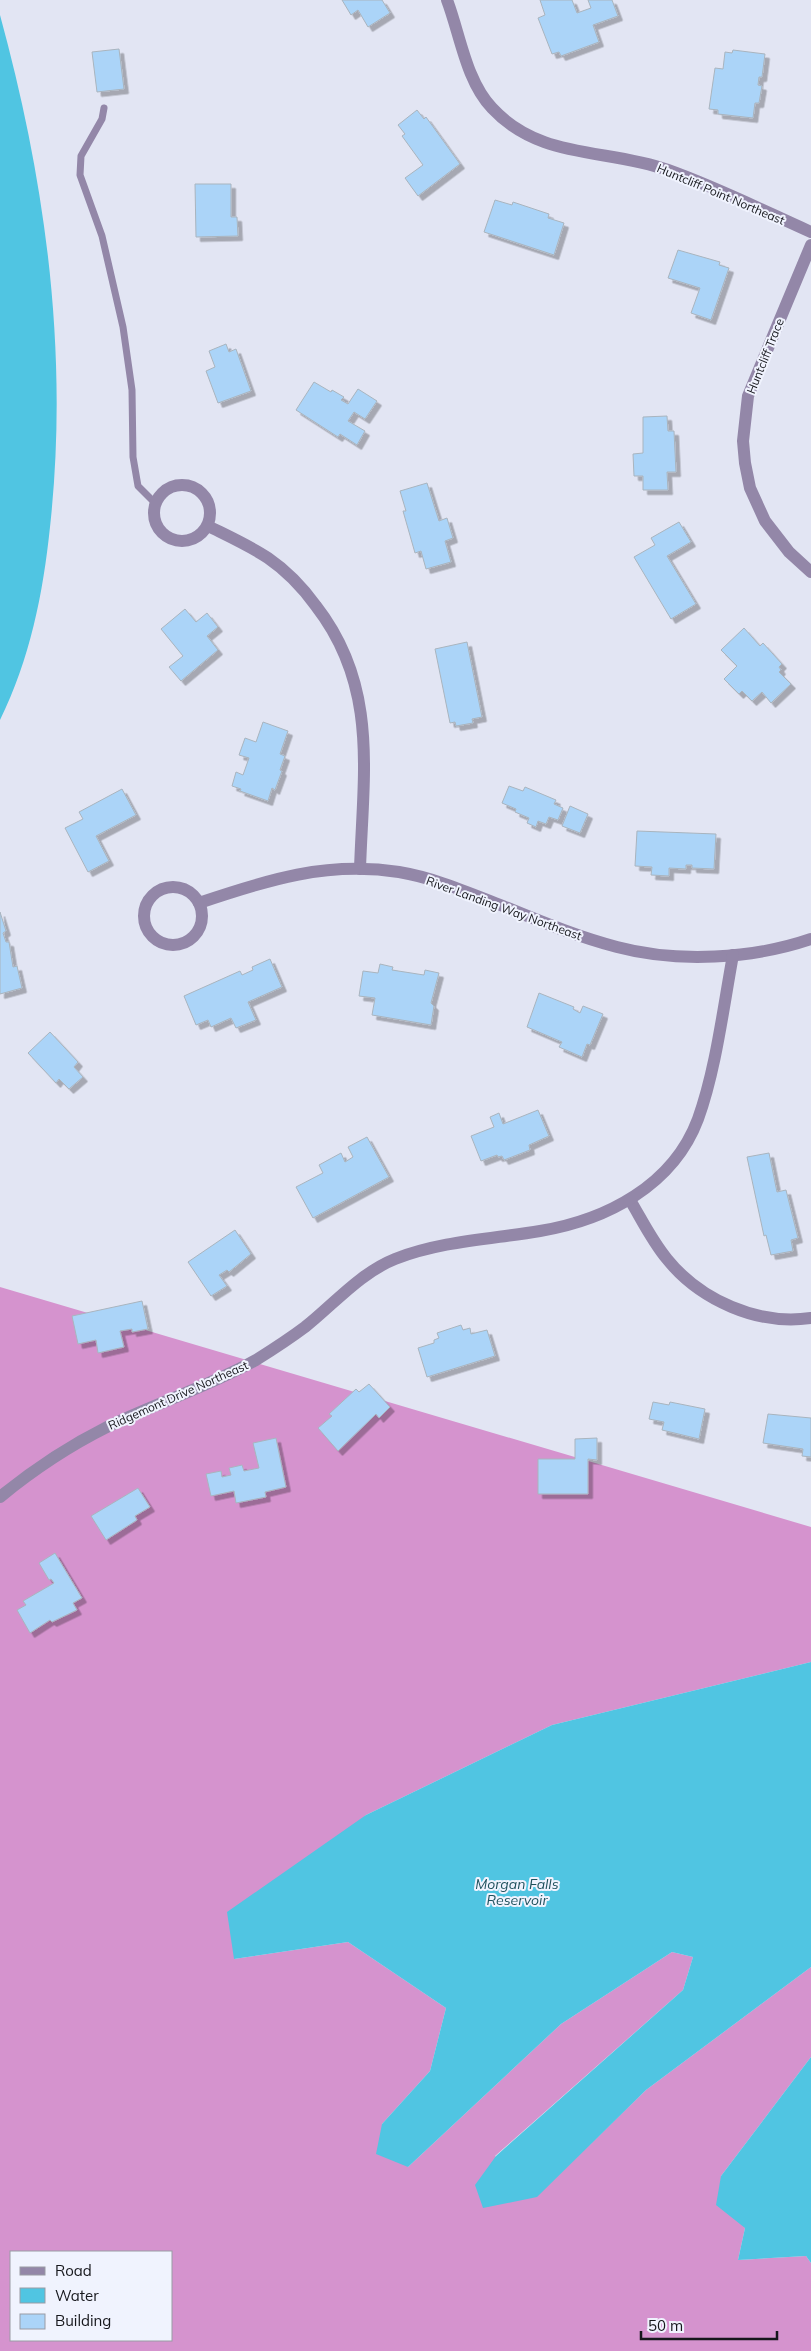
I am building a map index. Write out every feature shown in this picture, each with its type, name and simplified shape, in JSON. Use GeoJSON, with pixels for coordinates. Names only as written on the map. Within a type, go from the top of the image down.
{"type":"FeatureCollection","features":[{"type":"Feature","properties":{"kind":"street","name":"Huntcliff Point Northeast"},"geometry":{"type":"LineString","coordinates":[[447,0],[478,88],[491,107],[510,125],[531,138],[550,145],[628,158],[668,170],[811,232]]}},
{"type":"Feature","properties":{"kind":"street","name":"Huntcliff Trace"},"geometry":{"type":"LineString","coordinates":[[811,245],[748,396],[743,441],[750,488],[765,521],[789,552],[811,572]]}},
{"type":"Feature","properties":{"kind":"street"},"geometry":{"type":"LineString","coordinates":[[184,484],[195,487],[204,494],[210,504],[211,515],[208,526],[194,539],[175,540],[166,536],[158,527],[154,516],[155,503],[162,493],[172,486],[184,484]]}},
{"type":"Feature","properties":{"kind":"street"},"geometry":{"type":"LineString","coordinates":[[208,526],[270,559],[302,588],[329,622],[349,662],[359,696],[364,735],[360,869]]}},
{"type":"Feature","properties":{"kind":"street","name":"River Landing Way Northeast"},"geometry":{"type":"LineString","coordinates":[[199,903],[261,882],[301,873],[360,869],[400,872],[438,882],[618,948],[678,956],[733,955],[811,939]]}},
{"type":"Feature","properties":{"kind":"street"},"geometry":{"type":"LineString","coordinates":[[172,887],[183,889],[192,894],[199,903],[202,914],[201,925],[196,934],[187,942],[176,945],[165,944],[155,938],[148,929],[144,918],[146,907],[152,897],[161,890],[172,887]]}},
{"type":"Feature","properties":{"kind":"street","name":"Ridgemont Drive Northeast"},"geometry":{"type":"LineString","coordinates":[[0,1497],[35,1470],[107,1427],[223,1377],[257,1359],[304,1327],[359,1280],[393,1260],[435,1246],[542,1230],[579,1222],[605,1213],[630,1200],[651,1184],[670,1165],[686,1142],[697,1121],[707,1089],[733,955]]}},
{"type":"Feature","properties":{"kind":"street"},"geometry":{"type":"LineString","coordinates":[[630,1200],[652,1239],[667,1260],[687,1280],[712,1298],[741,1311],[772,1318],[811,1318]]}},
{"type":"Feature","properties":{"kind":"lane"},"geometry":{"type":"LineString","coordinates":[[104,108],[102,120],[81,156],[80,175],[102,236],[123,327],[132,390],[133,457],[138,486],[155,503]]}},
{"type":"Feature","properties":{"kind":"shaded area"},"geometry":{"type":"Polygon","coordinates":[[[0,1287],[811,1527],[811,1662],[552,1725],[366,1815],[234,1959],[348,1942],[446,2008],[430,2071],[382,2124],[408,2167],[561,2024],[672,1952],[693,1957],[683,1990],[495,2156],[537,2196],[646,2090],[811,1967],[811,2057],[721,2176],[745,2228],[738,2260],[806,2256],[811,2263],[811,2351],[0,2351],[0,1287]]]}},
{"type":"Feature","properties":{"kind":"water"},"geometry":{"type":"Polygon","coordinates":[[[0,15],[30,142],[41,205],[55,333],[57,398],[50,527],[39,601],[27,650],[0,720],[0,15]]]}},
{"type":"Feature","properties":{"kind":"water","name":"Morgan Falls Reservoir"},"geometry":{"type":"Polygon","coordinates":[[[811,1662],[811,1967],[646,2090],[537,2197],[483,2208],[475,2185],[496,2156],[683,1990],[693,1957],[672,1952],[561,2024],[408,2167],[376,2154],[382,2124],[430,2071],[446,2008],[348,1942],[234,1959],[227,1912],[366,1815],[552,1725],[811,1662]]]}},
{"type":"Feature","properties":{"kind":"water"},"geometry":{"type":"Polygon","coordinates":[[[811,2057],[811,2263],[806,2256],[738,2260],[745,2228],[716,2205],[721,2176],[811,2057]]]}},
{"type":"Feature","properties":{"kind":"building"},"geometry":{"type":"Polygon","coordinates":[[[342,0],[382,0],[390,13],[368,27],[358,10],[351,15],[342,0]]]}},
{"type":"Feature","properties":{"kind":"building"},"geometry":{"type":"Polygon","coordinates":[[[540,0],[572,0],[577,13],[591,8],[588,0],[612,0],[618,16],[593,25],[599,42],[561,56],[559,52],[552,54],[538,18],[545,15],[540,0]]]}},
{"type":"Feature","properties":{"kind":"building"},"geometry":{"type":"Polygon","coordinates":[[[119,49],[124,89],[97,92],[92,52],[119,49]]]}},
{"type":"Feature","properties":{"kind":"building"},"geometry":{"type":"Polygon","coordinates":[[[733,50],[765,54],[762,77],[759,77],[758,85],[762,86],[759,103],[755,103],[753,118],[718,114],[718,110],[709,109],[715,68],[723,69],[725,52],[732,53],[733,50]]]}},
{"type":"Feature","properties":{"kind":"building"},"geometry":{"type":"Polygon","coordinates":[[[417,110],[424,119],[426,117],[460,164],[418,196],[405,178],[423,165],[402,136],[405,134],[398,125],[417,110]]]}},
{"type":"Feature","properties":{"kind":"building"},"geometry":{"type":"Polygon","coordinates":[[[195,184],[231,184],[231,217],[237,217],[238,236],[196,237],[195,184]]]}},
{"type":"Feature","properties":{"kind":"building"},"geometry":{"type":"Polygon","coordinates":[[[495,200],[512,205],[513,202],[549,214],[548,218],[564,223],[554,255],[484,232],[495,200]]]}},
{"type":"Feature","properties":{"kind":"building"},"geometry":{"type":"Polygon","coordinates":[[[678,250],[720,262],[719,265],[729,268],[711,320],[691,313],[700,288],[668,278],[678,250]]]}},
{"type":"Feature","properties":{"kind":"building"},"geometry":{"type":"Polygon","coordinates":[[[226,344],[229,352],[236,349],[251,391],[218,403],[206,371],[215,367],[209,351],[226,344]]]}},
{"type":"Feature","properties":{"kind":"building"},"geometry":{"type":"Polygon","coordinates":[[[314,382],[344,397],[341,400],[348,404],[358,389],[377,401],[365,419],[354,412],[348,421],[365,431],[357,445],[340,434],[338,437],[296,410],[314,382]]]}},
{"type":"Feature","properties":{"kind":"building"},"geometry":{"type":"Polygon","coordinates":[[[667,416],[668,431],[674,431],[676,472],[667,472],[668,490],[643,490],[643,476],[634,476],[633,454],[643,453],[643,417],[667,416]]]}},
{"type":"Feature","properties":{"kind":"building"},"geometry":{"type":"Polygon","coordinates":[[[427,483],[439,521],[447,518],[453,538],[445,541],[451,562],[426,569],[421,551],[415,553],[403,511],[406,511],[400,491],[427,483]]]}},
{"type":"Feature","properties":{"kind":"building"},"geometry":{"type":"Polygon","coordinates":[[[679,522],[691,542],[667,556],[696,604],[671,619],[634,557],[655,545],[651,538],[679,522]]]}},
{"type":"Feature","properties":{"kind":"building"},"geometry":{"type":"Polygon","coordinates":[[[185,609],[196,622],[207,613],[218,627],[207,636],[218,650],[181,681],[169,667],[183,656],[161,629],[185,609]]]}},
{"type":"Feature","properties":{"kind":"building"},"geometry":{"type":"Polygon","coordinates":[[[744,628],[760,646],[763,643],[782,664],[779,667],[781,670],[779,672],[791,684],[771,703],[762,692],[752,701],[742,691],[739,694],[724,679],[737,666],[721,650],[744,628]]]}},
{"type":"Feature","properties":{"kind":"building"},"geometry":{"type":"Polygon","coordinates":[[[467,642],[482,717],[472,719],[473,723],[456,726],[455,722],[450,723],[435,649],[467,642]]]}},
{"type":"Feature","properties":{"kind":"building"},"geometry":{"type":"Polygon","coordinates":[[[263,722],[288,731],[280,754],[285,756],[280,770],[282,771],[275,790],[272,788],[268,801],[240,791],[241,789],[232,786],[236,772],[243,775],[249,758],[239,755],[245,738],[256,742],[263,722]]]}},
{"type":"Feature","properties":{"kind":"building"},"geometry":{"type":"Polygon","coordinates":[[[509,786],[523,791],[525,787],[556,800],[554,804],[563,808],[558,820],[549,817],[546,824],[538,821],[536,827],[527,823],[529,818],[515,812],[516,809],[502,803],[509,786]]]}},
{"type":"Feature","properties":{"kind":"building"},"geometry":{"type":"Polygon","coordinates":[[[122,789],[136,815],[96,836],[109,861],[88,872],[65,828],[83,819],[79,812],[122,789]]]}},
{"type":"Feature","properties":{"kind":"building"},"geometry":{"type":"Polygon","coordinates":[[[570,806],[588,814],[580,833],[562,826],[570,806]]]}},
{"type":"Feature","properties":{"kind":"building"},"geometry":{"type":"Polygon","coordinates":[[[637,831],[716,834],[714,869],[692,868],[692,865],[686,865],[686,869],[669,868],[669,876],[651,875],[652,867],[635,866],[637,831]]]}},
{"type":"Feature","properties":{"kind":"building"},"geometry":{"type":"Polygon","coordinates":[[[0,912],[6,931],[3,933],[6,942],[9,942],[13,967],[17,966],[22,988],[0,994],[0,912]]]}},
{"type":"Feature","properties":{"kind":"building"},"geometry":{"type":"Polygon","coordinates":[[[270,959],[282,987],[248,1002],[256,1020],[236,1028],[231,1018],[211,1027],[208,1020],[196,1025],[184,996],[240,971],[242,975],[253,970],[252,967],[270,959]]]}},
{"type":"Feature","properties":{"kind":"building"},"geometry":{"type":"Polygon","coordinates":[[[380,964],[393,967],[392,970],[424,975],[425,970],[439,973],[431,1003],[434,1006],[431,1025],[372,1015],[375,998],[359,996],[363,971],[378,973],[380,964]]]}},
{"type":"Feature","properties":{"kind":"building"},"geometry":{"type":"Polygon","coordinates":[[[539,993],[574,1007],[573,1009],[580,1013],[583,1006],[603,1014],[590,1045],[587,1044],[582,1057],[559,1047],[562,1042],[527,1027],[539,993]]]}},
{"type":"Feature","properties":{"kind":"building"},"geometry":{"type":"Polygon","coordinates":[[[50,1032],[78,1062],[74,1067],[83,1077],[69,1089],[59,1079],[56,1083],[28,1053],[50,1032]]]}},
{"type":"Feature","properties":{"kind":"building"},"geometry":{"type":"Polygon","coordinates":[[[538,1110],[549,1136],[529,1145],[530,1150],[504,1160],[502,1156],[498,1157],[497,1155],[481,1161],[471,1136],[494,1127],[490,1117],[499,1113],[503,1124],[538,1110]]]}},
{"type":"Feature","properties":{"kind":"building"},"geometry":{"type":"Polygon","coordinates":[[[367,1137],[389,1177],[313,1218],[296,1187],[323,1173],[319,1165],[341,1153],[345,1162],[353,1157],[348,1147],[367,1137]]]}},
{"type":"Feature","properties":{"kind":"building"},"geometry":{"type":"Polygon","coordinates":[[[769,1153],[777,1192],[786,1190],[798,1238],[791,1240],[793,1251],[771,1255],[766,1235],[764,1236],[747,1157],[769,1153]]]}},
{"type":"Feature","properties":{"kind":"building"},"geometry":{"type":"Polygon","coordinates":[[[235,1230],[251,1254],[229,1272],[227,1270],[219,1275],[227,1286],[211,1296],[188,1262],[235,1230]]]}},
{"type":"Feature","properties":{"kind":"building"},"geometry":{"type":"Polygon","coordinates":[[[142,1301],[148,1329],[132,1332],[132,1329],[120,1331],[124,1347],[98,1353],[96,1340],[78,1344],[72,1316],[142,1301]]]}},
{"type":"Feature","properties":{"kind":"building"},"geometry":{"type":"Polygon","coordinates":[[[461,1325],[463,1330],[470,1328],[471,1334],[487,1330],[495,1356],[427,1377],[418,1348],[434,1343],[434,1340],[439,1338],[437,1333],[461,1325]]]}},
{"type":"Feature","properties":{"kind":"building"},"geometry":{"type":"Polygon","coordinates":[[[369,1384],[390,1407],[379,1418],[376,1414],[338,1451],[318,1428],[332,1416],[329,1414],[356,1389],[359,1392],[369,1384]]]}},
{"type":"Feature","properties":{"kind":"building"},"geometry":{"type":"Polygon","coordinates":[[[653,1402],[669,1405],[670,1402],[705,1409],[699,1439],[662,1430],[664,1422],[649,1419],[653,1402]]]}},
{"type":"Feature","properties":{"kind":"building"},"geometry":{"type":"Polygon","coordinates":[[[768,1414],[811,1418],[811,1457],[802,1456],[803,1449],[763,1443],[768,1414]]]}},
{"type":"Feature","properties":{"kind":"building"},"geometry":{"type":"Polygon","coordinates":[[[276,1438],[286,1487],[265,1492],[266,1497],[236,1503],[234,1491],[211,1496],[206,1474],[221,1471],[222,1477],[231,1475],[229,1468],[242,1465],[244,1471],[259,1468],[253,1443],[276,1438]]]}},
{"type":"Feature","properties":{"kind":"building"},"geometry":{"type":"Polygon","coordinates":[[[597,1438],[597,1460],[588,1459],[588,1494],[538,1494],[538,1459],[575,1459],[575,1439],[597,1438]]]}},
{"type":"Feature","properties":{"kind":"building"},"geometry":{"type":"Polygon","coordinates":[[[138,1488],[150,1507],[135,1516],[137,1520],[106,1540],[91,1516],[138,1488]]]}},
{"type":"Feature","properties":{"kind":"building"},"geometry":{"type":"Polygon","coordinates":[[[55,1553],[82,1598],[73,1603],[77,1610],[52,1622],[50,1620],[30,1633],[17,1610],[26,1605],[23,1601],[54,1583],[51,1579],[49,1580],[39,1563],[55,1553]]]}}]}
